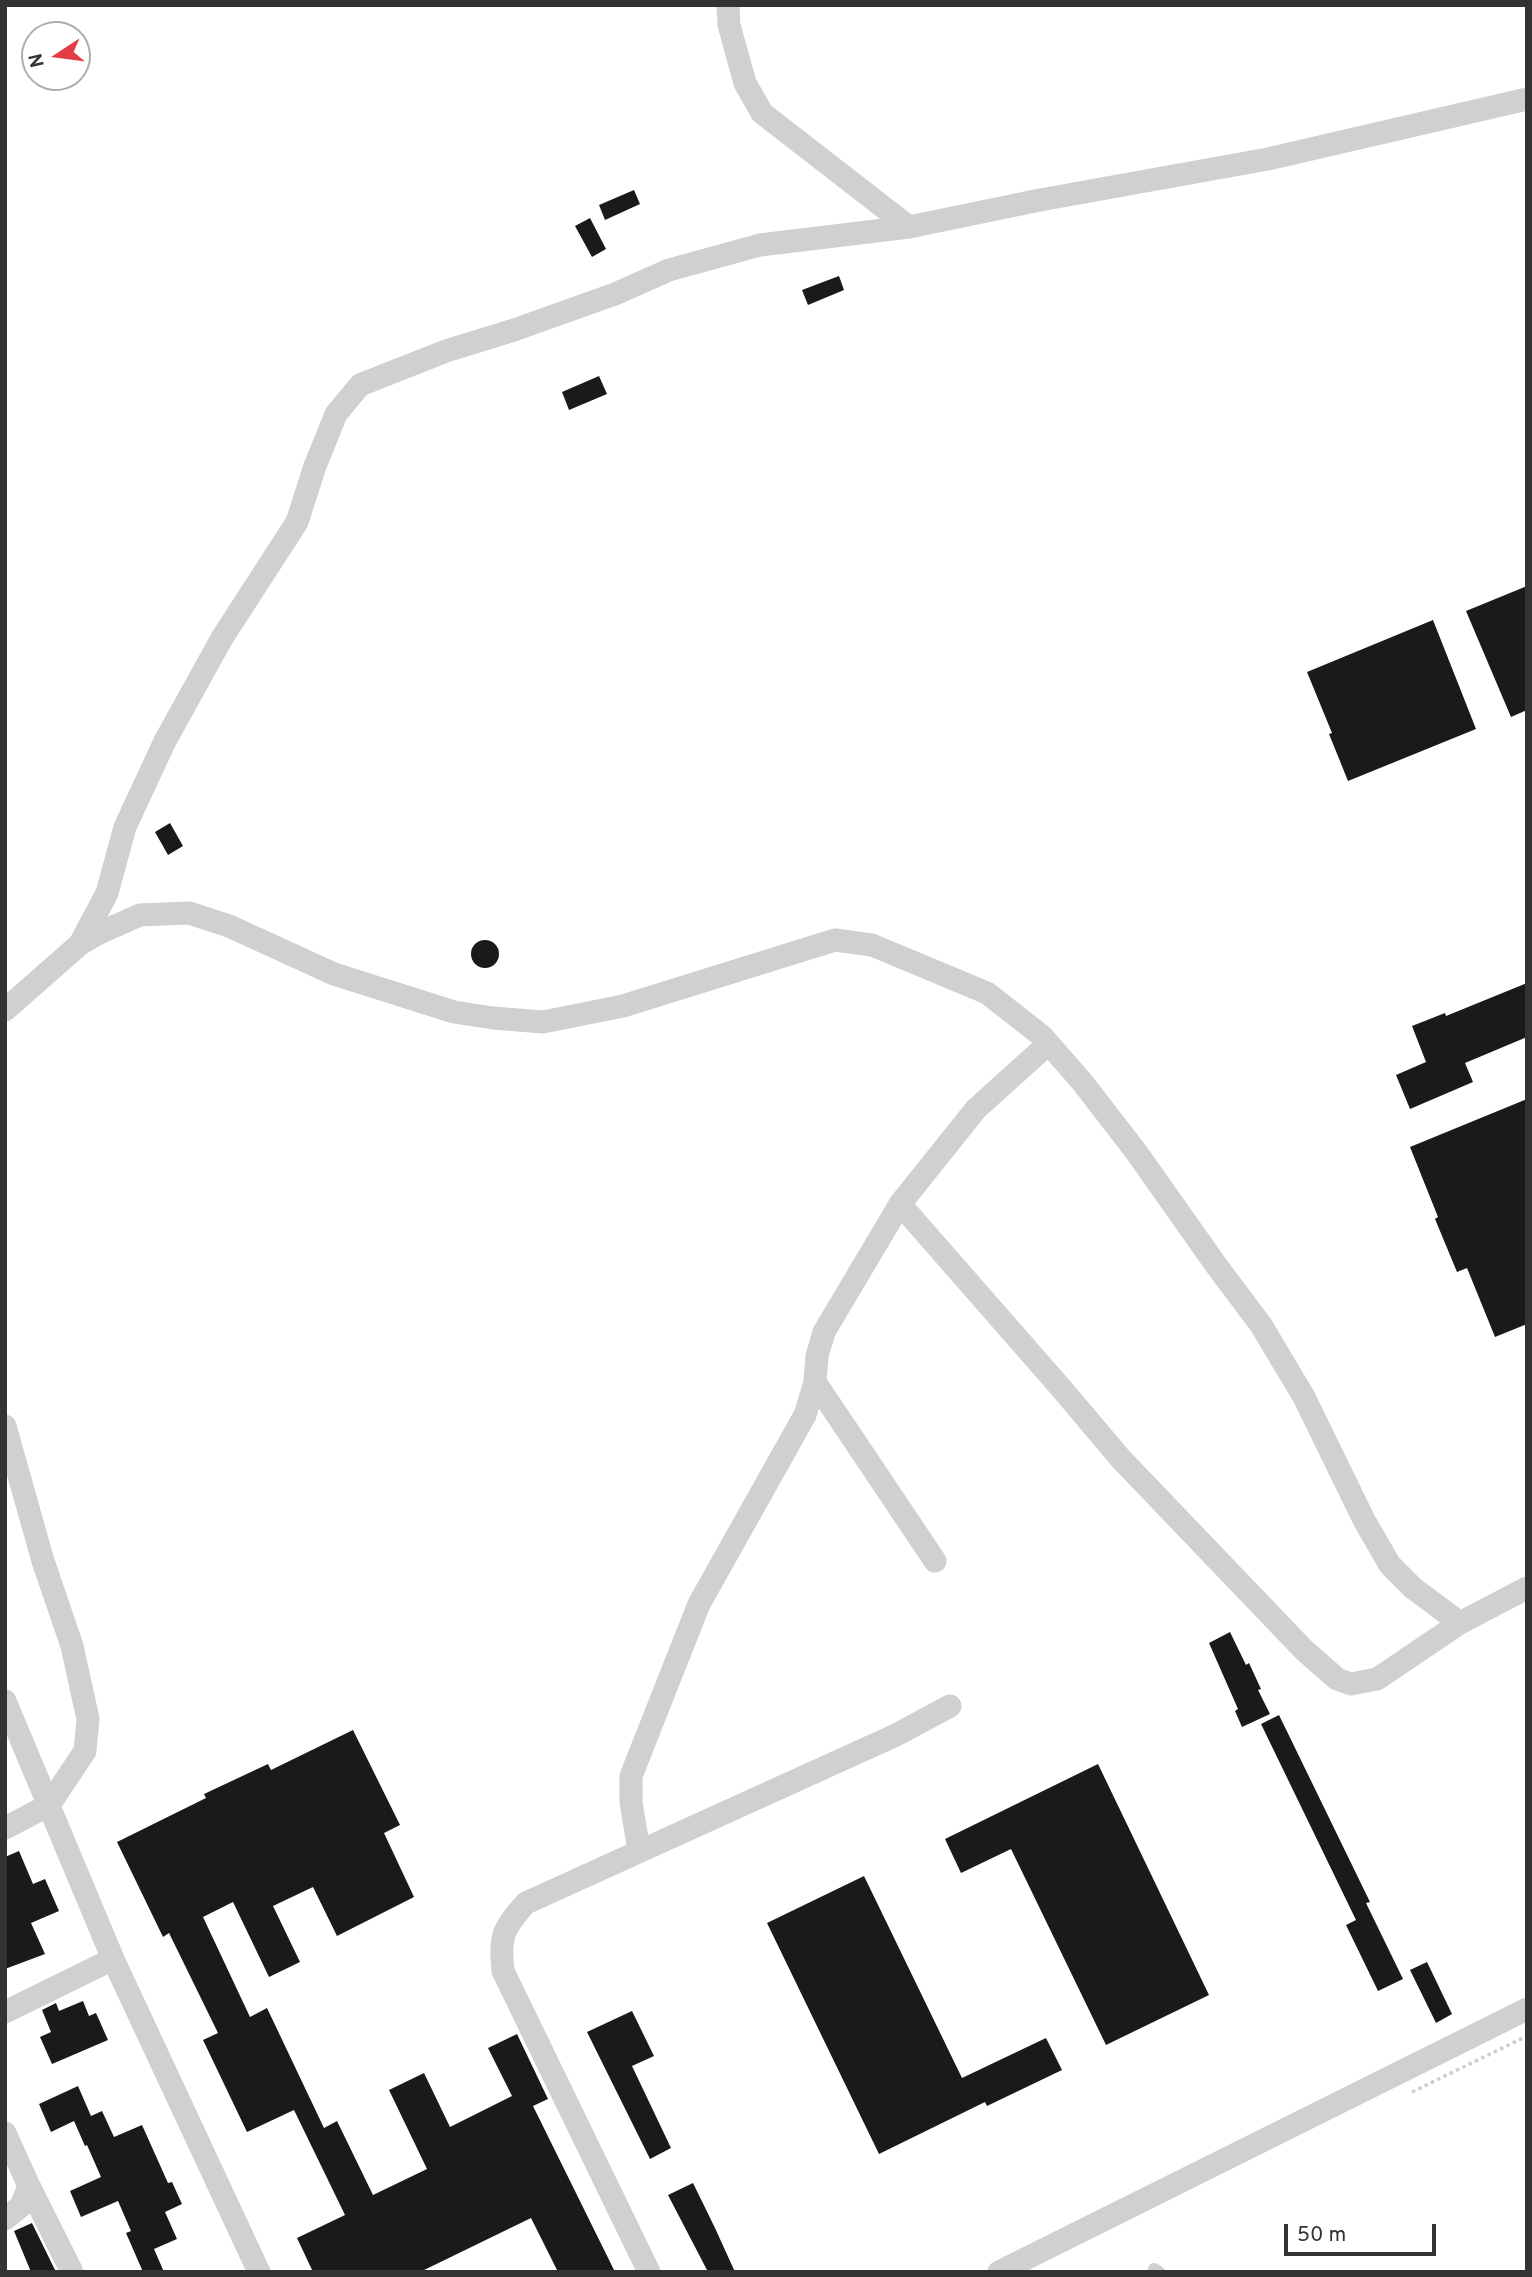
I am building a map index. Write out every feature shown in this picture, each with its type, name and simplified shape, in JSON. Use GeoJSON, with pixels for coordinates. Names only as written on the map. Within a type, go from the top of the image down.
{"type":"FeatureCollection","features":[{"type":"Feature","properties":{"kind":"street"},"geometry":{"type":"LineString","coordinates":[[728,5],[729,25],[745,83],[762,113],[909,227]]}},
{"type":"Feature","properties":{"kind":"street"},"geometry":{"type":"LineString","coordinates":[[80,944],[107,892],[125,827],[165,741],[222,638],[297,522],[336,414],[360,385],[446,351],[615,294],[669,270],[760,245],[909,227],[1040,200],[1268,159],[1527,99]]}},
{"type":"Feature","properties":{"kind":"street"},"geometry":{"type":"LineString","coordinates":[[5,1010],[80,944],[140,915],[189,913],[229,926],[334,974],[454,1012],[493,1018],[543,1022],[623,1006],[835,940],[872,945],[987,993],[1042,1036],[1083,1083],[1137,1153],[1261,1325],[1304,1397],[1364,1520],[1390,1564],[1413,1588],[1460,1623]]}},
{"type":"Feature","properties":{"kind":"street"},"geometry":{"type":"LineString","coordinates":[[639,1851],[631,1776],[699,1604],[805,1415],[815,1382],[817,1356],[824,1332],[900,1204],[976,1109],[1048,1044]]}},
{"type":"Feature","properties":{"kind":"street"},"geometry":{"type":"LineString","coordinates":[[900,1204],[1121,1459],[1304,1650],[1336,1679],[1350,1684],[1377,1679],[1460,1623],[1527,1588]]}},
{"type":"Feature","properties":{"kind":"street"},"geometry":{"type":"LineString","coordinates":[[815,1382],[935,1561]]}},
{"type":"Feature","properties":{"kind":"street"},"geometry":{"type":"LineString","coordinates":[[5,1426],[43,1561],[72,1646],[88,1719],[86,1751],[49,1805],[5,1828]]}},
{"type":"Feature","properties":{"kind":"street"},"geometry":{"type":"LineString","coordinates":[[5,1701],[113,1959],[254,2270]]}},
{"type":"Feature","properties":{"kind":"street"},"geometry":{"type":"LineString","coordinates":[[649,2272],[503,1971],[500,1946],[509,1922],[526,1903],[896,1735],[950,1706]]}},
{"type":"Feature","properties":{"kind":"street"},"geometry":{"type":"LineString","coordinates":[[5,2012],[113,1959]]}},
{"type":"Feature","properties":{"kind":"street"},"geometry":{"type":"LineString","coordinates":[[999,2272],[1527,2009]]}},
{"type":"Feature","properties":{"kind":"street"},"geometry":{"type":"LineString","coordinates":[[5,2133],[72,2272]]}},
{"type":"Feature","properties":{"kind":"street"},"geometry":{"type":"LineString","coordinates":[[5,2219],[21,2206],[29,2186]]}},
{"type":"Feature","properties":{"kind":"building"},"geometry":{"type":"Polygon","coordinates":[[[634,190],[640,204],[605,220],[599,205],[634,190]]]}},
{"type":"Feature","properties":{"kind":"building"},"geometry":{"type":"Polygon","coordinates":[[[590,218],[606,249],[592,257],[575,226],[590,218]]]}},
{"type":"Feature","properties":{"kind":"building"},"geometry":{"type":"Polygon","coordinates":[[[839,276],[844,290],[808,305],[802,290],[839,276]]]}},
{"type":"Feature","properties":{"kind":"building"},"geometry":{"type":"Polygon","coordinates":[[[599,376],[607,394],[569,410],[562,392],[599,376]]]}},
{"type":"Feature","properties":{"kind":"building"},"geometry":{"type":"Polygon","coordinates":[[[1527,586],[1527,710],[1511,717],[1466,611],[1527,586]]]}},
{"type":"Feature","properties":{"kind":"building"},"geometry":{"type":"Polygon","coordinates":[[[1433,620],[1476,729],[1348,781],[1307,672],[1433,620]]]}},
{"type":"Feature","properties":{"kind":"building"},"geometry":{"type":"Polygon","coordinates":[[[170,823],[183,846],[168,855],[155,832],[170,823]]]}},
{"type":"Feature","properties":{"kind":"building"},"geometry":{"type":"Polygon","coordinates":[[[485,940],[495,944],[499,954],[495,964],[485,968],[475,964],[471,954],[475,944],[485,940]]]}},
{"type":"Feature","properties":{"kind":"building"},"geometry":{"type":"Polygon","coordinates":[[[1527,983],[1527,1037],[1465,1063],[1473,1082],[1410,1109],[1396,1075],[1426,1062],[1412,1026],[1445,1013],[1446,1016],[1527,983]]]}},
{"type":"Feature","properties":{"kind":"building"},"geometry":{"type":"Polygon","coordinates":[[[1527,1099],[1527,1324],[1495,1337],[1467,1268],[1457,1272],[1410,1147],[1527,1099]]]}},
{"type":"Feature","properties":{"kind":"building"},"geometry":{"type":"Polygon","coordinates":[[[1230,1632],[1246,1665],[1249,1663],[1270,1714],[1242,1727],[1235,1711],[1238,1709],[1209,1643],[1230,1632]]]}},
{"type":"Feature","properties":{"kind":"building"},"geometry":{"type":"Polygon","coordinates":[[[1279,1715],[1370,1902],[1366,1903],[1403,1979],[1378,1991],[1346,1925],[1356,1920],[1261,1724],[1279,1715]]]}},
{"type":"Feature","properties":{"kind":"building"},"geometry":{"type":"Polygon","coordinates":[[[353,1730],[400,1825],[384,1833],[414,1897],[337,1936],[313,1887],[273,1906],[300,1962],[269,1977],[233,1902],[203,1917],[250,2017],[267,2008],[324,2128],[337,2121],[373,2195],[427,2169],[389,2090],[424,2073],[450,2127],[512,2096],[488,2048],[517,2034],[548,2099],[533,2106],[615,2272],[558,2272],[531,2218],[420,2272],[313,2272],[297,2238],[345,2215],[294,2110],[247,2132],[203,2040],[218,2033],[169,1933],[163,1937],[117,1842],[206,1798],[204,1794],[268,1764],[271,1770],[353,1730]]]}},
{"type":"Feature","properties":{"kind":"building"},"geometry":{"type":"Polygon","coordinates":[[[1098,1764],[1209,1995],[1106,2045],[1011,1849],[961,1873],[945,1839],[1098,1764]]]}},
{"type":"Feature","properties":{"kind":"building"},"geometry":{"type":"Polygon","coordinates":[[[19,1851],[33,1884],[45,1879],[59,1911],[31,1923],[45,1954],[5,1969],[5,1857],[19,1851]]]}},
{"type":"Feature","properties":{"kind":"building"},"geometry":{"type":"Polygon","coordinates":[[[864,1876],[962,2078],[1046,2038],[1062,2070],[987,2106],[985,2102],[879,2154],[767,1923],[864,1876]]]}},
{"type":"Feature","properties":{"kind":"building"},"geometry":{"type":"Polygon","coordinates":[[[1427,1962],[1452,2014],[1436,2023],[1410,1970],[1427,1962]]]}},
{"type":"Feature","properties":{"kind":"building"},"geometry":{"type":"Polygon","coordinates":[[[83,2001],[89,2016],[96,2013],[108,2040],[52,2064],[40,2037],[51,2032],[42,2010],[56,2003],[59,2011],[83,2001]]]}},
{"type":"Feature","properties":{"kind":"building"},"geometry":{"type":"Polygon","coordinates":[[[632,2011],[654,2056],[632,2066],[671,2148],[650,2159],[587,2032],[632,2011]]]}},
{"type":"Feature","properties":{"kind":"building"},"geometry":{"type":"Polygon","coordinates":[[[78,2086],[91,2116],[102,2111],[114,2137],[142,2125],[168,2183],[172,2182],[182,2204],[165,2212],[177,2239],[154,2249],[164,2272],[143,2272],[126,2233],[131,2231],[118,2201],[81,2217],[70,2191],[101,2177],[74,2121],[51,2132],[39,2104],[78,2086]]]}},
{"type":"Feature","properties":{"kind":"building"},"geometry":{"type":"Polygon","coordinates":[[[693,2183],[735,2272],[708,2272],[668,2195],[693,2183]]]}},
{"type":"Feature","properties":{"kind":"building"},"geometry":{"type":"Polygon","coordinates":[[[32,2223],[56,2272],[31,2272],[14,2231],[32,2223]]]}}]}
